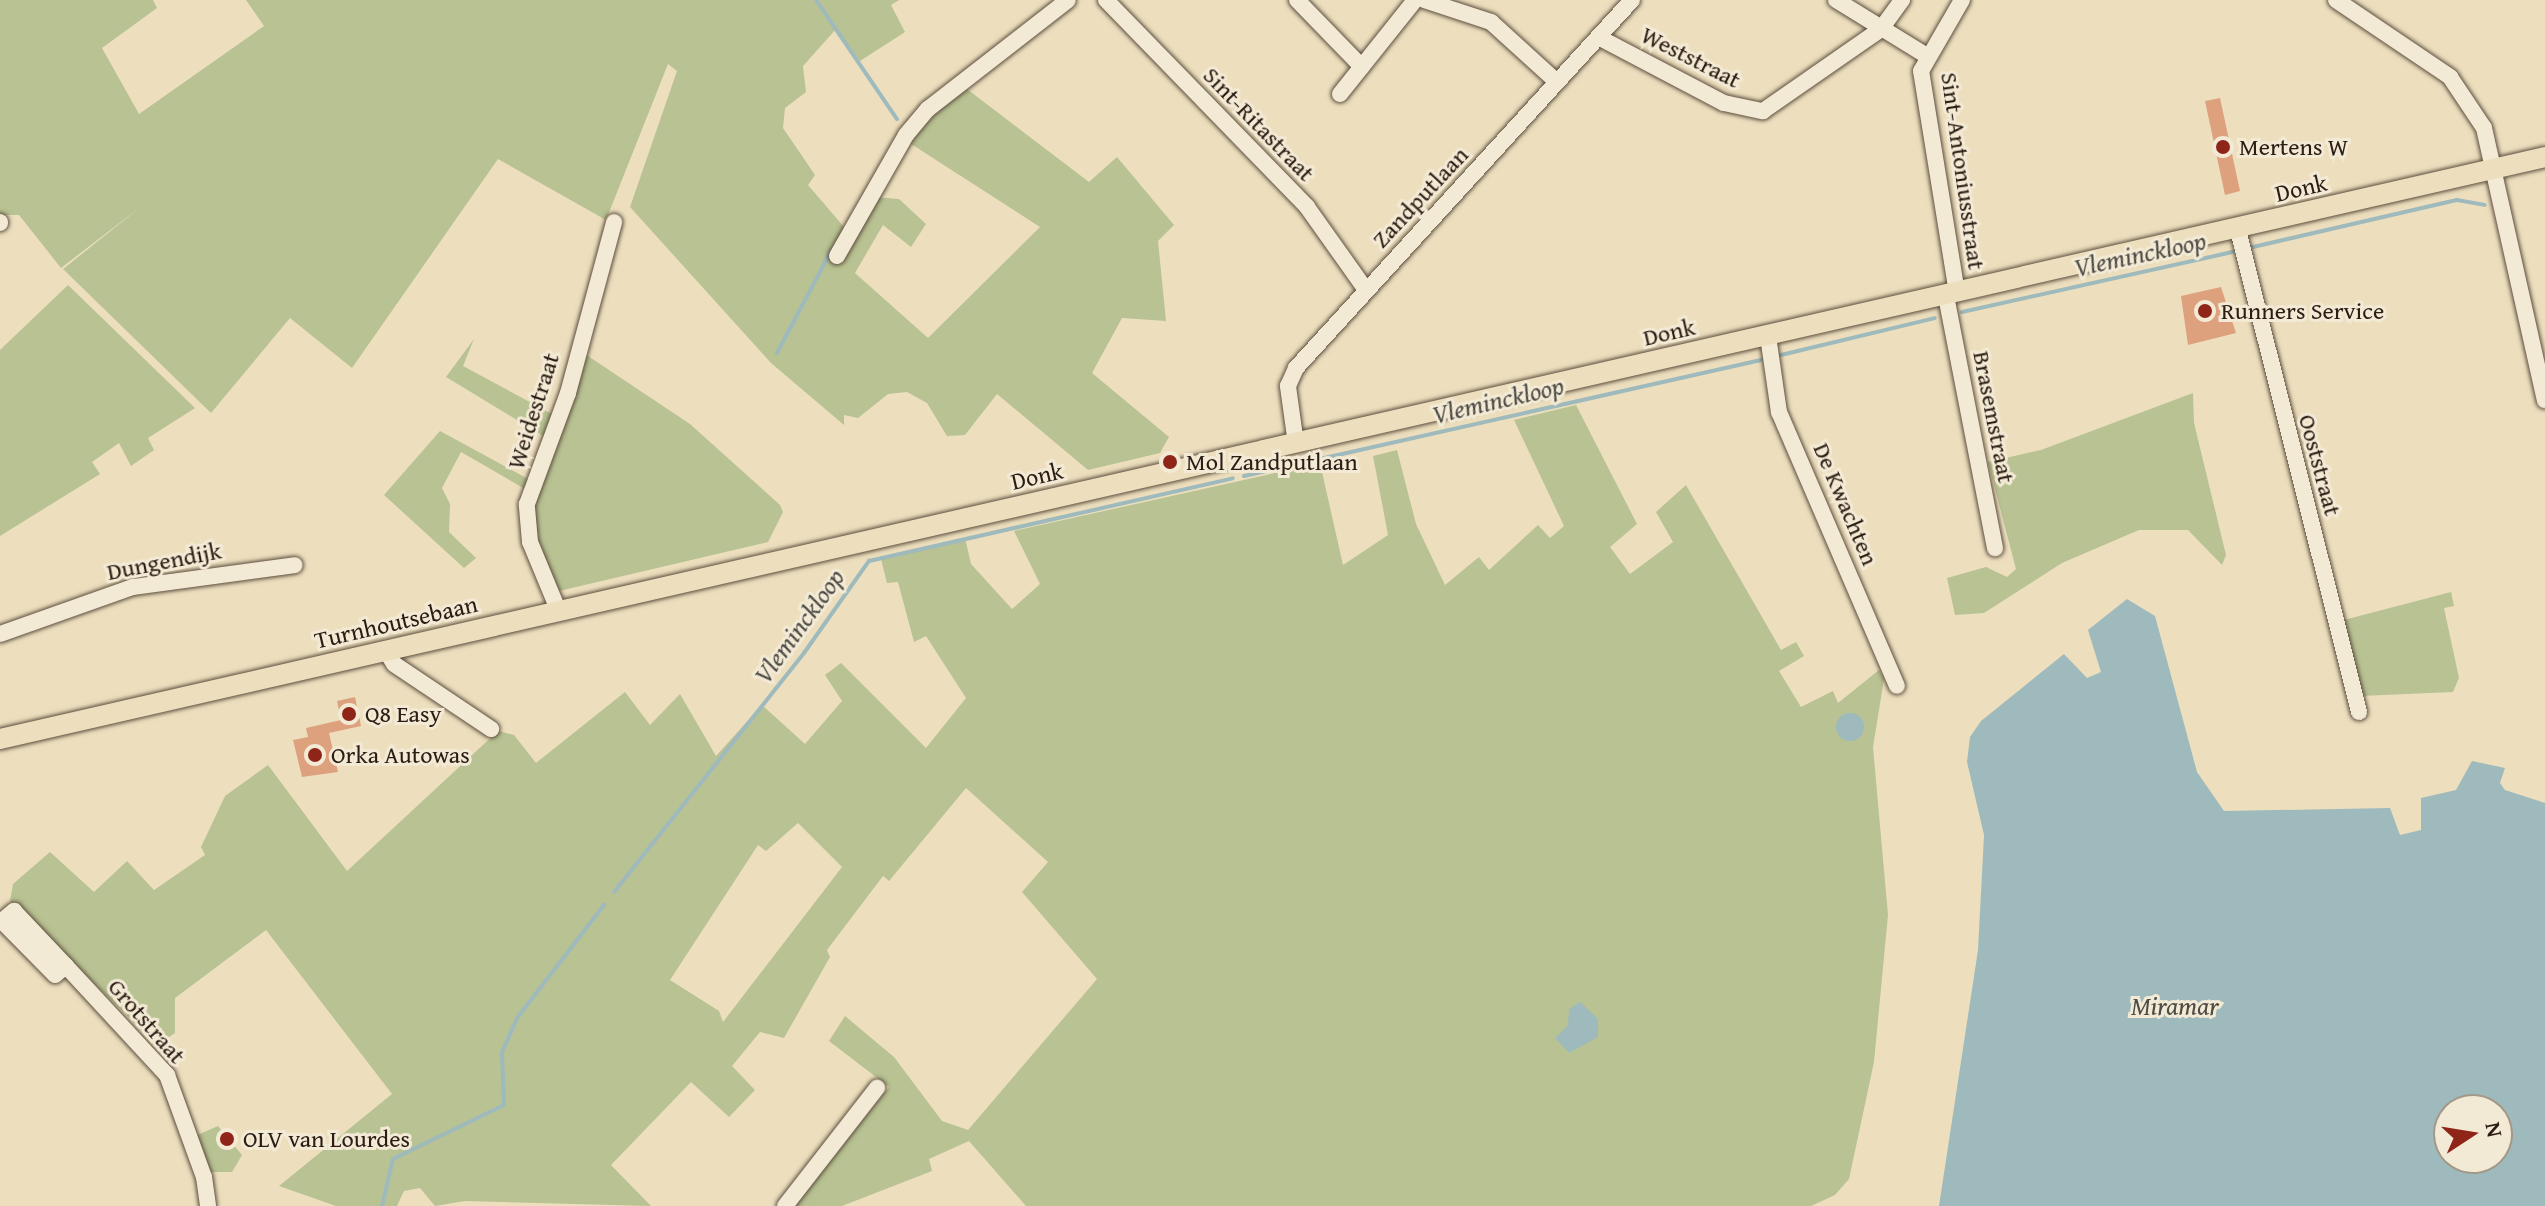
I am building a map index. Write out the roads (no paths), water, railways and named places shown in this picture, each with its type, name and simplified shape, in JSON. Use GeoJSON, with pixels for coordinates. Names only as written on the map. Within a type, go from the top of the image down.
{"type":"FeatureCollection","features":[{"type":"Feature","properties":{"kind":"main road","name":"Donk"},"geometry":{"type":"LineString","coordinates":[[803,556],[2238,230],[2545,157]]}},
{"type":"Feature","properties":{"kind":"main road","name":"Turnhoutsebaan"},"geometry":{"type":"LineString","coordinates":[[0,739],[803,556]]}},
{"type":"Feature","properties":{"kind":"street"},"geometry":{"type":"LineString","coordinates":[[837,256],[921,116],[1068,0]]}},
{"type":"Feature","properties":{"kind":"street","name":"Sint-Ritastraat"},"geometry":{"type":"LineString","coordinates":[[1106,0],[1307,207],[1366,290]]}},
{"type":"Feature","properties":{"kind":"street"},"geometry":{"type":"LineString","coordinates":[[1297,0],[1362,67]]}},
{"type":"Feature","properties":{"kind":"street"},"geometry":{"type":"LineString","coordinates":[[1340,94],[1415,0]]}},
{"type":"Feature","properties":{"kind":"street"},"geometry":{"type":"LineString","coordinates":[[1424,0],[1491,22],[1557,82]]}},
{"type":"Feature","properties":{"kind":"street","name":"Zandputlaan"},"geometry":{"type":"LineString","coordinates":[[1296,444],[1288,386],[1296,368],[1632,0]]}},
{"type":"Feature","properties":{"kind":"street","name":"Sint-Antoniusstraat"},"geometry":{"type":"LineString","coordinates":[[1836,0],[1927,56]]}},
{"type":"Feature","properties":{"kind":"street"},"geometry":{"type":"LineString","coordinates":[[1881,29],[1902,0]]}},
{"type":"Feature","properties":{"kind":"street","name":"Sint-Antoniusstraat"},"geometry":{"type":"LineString","coordinates":[[1951,295],[1921,84],[1927,56],[1962,0]]}},
{"type":"Feature","properties":{"kind":"street"},"geometry":{"type":"LineString","coordinates":[[2336,0],[2450,77],[2484,128],[2545,400]]}},
{"type":"Feature","properties":{"kind":"street","name":"Weststraat"},"geometry":{"type":"LineString","coordinates":[[1600,38],[1724,103],[1763,111],[1881,29]]}},
{"type":"Feature","properties":{"kind":"street","name":"Weidestraat"},"geometry":{"type":"LineString","coordinates":[[559,612],[530,542],[527,504],[568,393],[614,222]]}},
{"type":"Feature","properties":{"kind":"street","name":"Ooststraat"},"geometry":{"type":"LineString","coordinates":[[2238,230],[2359,712]]}},
{"type":"Feature","properties":{"kind":"street","name":"Brasemstraat"},"geometry":{"type":"LineString","coordinates":[[1951,295],[1995,548]]}},
{"type":"Feature","properties":{"kind":"street","name":"De Kwachten"},"geometry":{"type":"LineString","coordinates":[[1768,336],[1779,412],[1897,686]]}},
{"type":"Feature","properties":{"kind":"street","name":"Dungendijk"},"geometry":{"type":"LineString","coordinates":[[0,634],[133,587],[295,565]]}},
{"type":"Feature","properties":{"kind":"street"},"geometry":{"type":"LineString","coordinates":[[386,651],[394,664],[491,729]]}},
{"type":"Feature","properties":{"kind":"street","name":"Grotstraat"},"geometry":{"type":"LineString","coordinates":[[66,966],[167,1075],[208,1206]]}},
{"type":"Feature","properties":{"kind":"street"},"geometry":{"type":"LineString","coordinates":[[785,1206],[877,1088]]}},
{"type":"Feature","properties":{"kind":"water","name":"Miramar"},"geometry":{"type":"Polygon","coordinates":[[[2127,599],[2155,616],[2197,772],[2224,811],[2390,808],[2400,835],[2421,830],[2421,798],[2456,790],[2472,761],[2505,768],[2500,783],[2505,790],[2545,803],[2545,1206],[1939,1206],[1978,950],[1984,835],[1967,762],[1970,737],[1981,721],[2064,654],[2087,678],[2101,672],[2088,630],[2127,599]]]}},
{"type":"Feature","properties":{"kind":"water"},"geometry":{"type":"Polygon","coordinates":[[[1850,713],[1860,717],[1864,727],[1860,737],[1850,741],[1840,737],[1836,727],[1840,717],[1850,713]]]}},
{"type":"Feature","properties":{"kind":"water"},"geometry":{"type":"Polygon","coordinates":[[[1580,1002],[1598,1019],[1598,1037],[1569,1053],[1555,1038],[1568,1025],[1569,1009],[1580,1002]]]}},
{"type":"Feature","properties":{"kind":"waterway"},"geometry":{"type":"LineString","coordinates":[[816,0],[897,119]]}},
{"type":"Feature","properties":{"kind":"waterway","name":"Vleminckloop"},"geometry":{"type":"LineString","coordinates":[[2253,247],[2457,200],[2485,205]]}},
{"type":"Feature","properties":{"kind":"waterway"},"geometry":{"type":"LineString","coordinates":[[777,353],[832,249]]}},
{"type":"Feature","properties":{"kind":"waterway","name":"Vleminckloop"},"geometry":{"type":"LineString","coordinates":[[1962,312],[2232,252]]}},
{"type":"Feature","properties":{"kind":"waterway","name":"Vleminckloop"},"geometry":{"type":"LineString","coordinates":[[1781,355],[1935,318]]}},
{"type":"Feature","properties":{"kind":"waterway","name":"Vleminckloop"},"geometry":{"type":"LineString","coordinates":[[1244,476],[1761,360]]}},
{"type":"Feature","properties":{"kind":"waterway","name":"Vleminckloop"},"geometry":{"type":"LineString","coordinates":[[614,892],[804,653],[869,561],[1233,478]]}},
{"type":"Feature","properties":{"kind":"waterway","name":"Vleminckloop"},"geometry":{"type":"LineString","coordinates":[[382,1206],[393,1159],[504,1105],[502,1052],[517,1018],[604,905]]}},
{"type":"Feature","properties":{"kind":"place","name":"Mertens W"},"geometry":{"type":"Point","coordinates":[2223,147]}},
{"type":"Feature","properties":{"kind":"place","name":"Runners Service"},"geometry":{"type":"Point","coordinates":[2205,311]}},
{"type":"Feature","properties":{"kind":"place","name":"Mol Zandputlaan"},"geometry":{"type":"Point","coordinates":[1170,462]}},
{"type":"Feature","properties":{"kind":"place","name":"Q8 Easy"},"geometry":{"type":"Point","coordinates":[349,714]}},
{"type":"Feature","properties":{"kind":"place","name":"Orka Autowas"},"geometry":{"type":"Point","coordinates":[315,755]}},
{"type":"Feature","properties":{"kind":"place","name":"OLV van Lourdes"},"geometry":{"type":"Point","coordinates":[227,1139]}}]}
